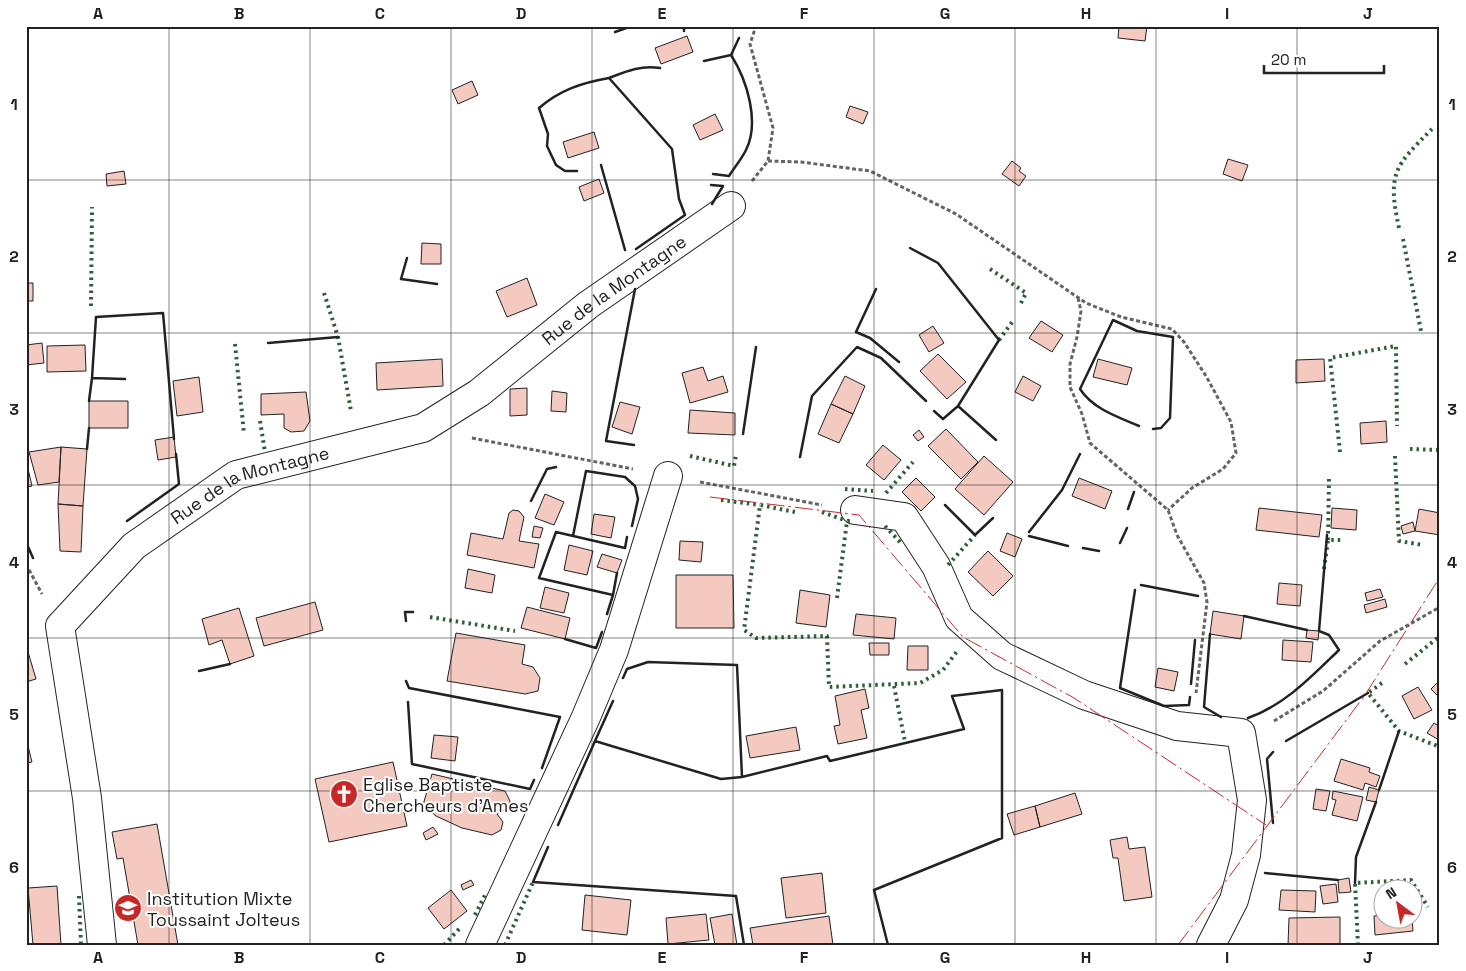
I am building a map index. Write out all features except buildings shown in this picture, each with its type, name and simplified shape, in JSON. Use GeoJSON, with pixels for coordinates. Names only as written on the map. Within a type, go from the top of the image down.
{"type":"FeatureCollection","features":[{"type":"Feature","properties":{"kind":"street","name":"Rue de la Montagne"},"geometry":{"type":"LineString","coordinates":[[102,945],[87,798],[60,626],[134,546],[236,475],[423,428],[479,392],[588,306],[731,206]]}},
{"type":"Feature","properties":{"kind":"street"},"geometry":{"type":"LineString","coordinates":[[480,945],[559,777],[614,650],[668,476]]}},
{"type":"Feature","properties":{"kind":"street"},"geometry":{"type":"LineString","coordinates":[[855,510],[904,517],[936,566],[959,618],[1002,656],[1084,695],[1177,726],[1241,733],[1252,800],[1246,855],[1234,900],[1211,945]]}},
{"type":"Feature","properties":{"kind":"path"},"geometry":{"type":"LineString","coordinates":[[731,206],[768,161],[772,128],[750,44],[756,26]]}},
{"type":"Feature","properties":{"kind":"path"},"geometry":{"type":"LineString","coordinates":[[768,161],[801,162],[870,171],[956,214],[1078,297],[1121,317],[1172,329],[1184,342],[1206,376],[1231,422],[1236,453],[1223,469],[1192,488],[1168,510]]}},
{"type":"Feature","properties":{"kind":"path"},"geometry":{"type":"LineString","coordinates":[[1078,297],[1081,312],[1070,364],[1070,387],[1082,414],[1090,443],[1168,510],[1177,535],[1204,583],[1208,602],[1192,727]]}},
{"type":"Feature","properties":{"kind":"path"},"geometry":{"type":"LineString","coordinates":[[1241,733],[1260,729],[1323,692],[1380,641],[1440,607]]}},
{"type":"Feature","properties":{"kind":"hedge"},"geometry":{"type":"LineString","coordinates":[[1399,228],[1394,195],[1394,182],[1397,172],[1410,152],[1432,129]]}},
{"type":"Feature","properties":{"kind":"hedge"},"geometry":{"type":"LineString","coordinates":[[91,306],[92,207]]}},
{"type":"Feature","properties":{"kind":"hedge"},"geometry":{"type":"LineString","coordinates":[[1403,239],[1421,331]]}},
{"type":"Feature","properties":{"kind":"hedge"},"geometry":{"type":"LineString","coordinates":[[990,269],[1026,293],[1020,305]]}},
{"type":"Feature","properties":{"kind":"hedge"},"geometry":{"type":"LineString","coordinates":[[324,293],[338,337],[351,411]]}},
{"type":"Feature","properties":{"kind":"hedge"},"geometry":{"type":"LineString","coordinates":[[999,340],[1013,321]]}},
{"type":"Feature","properties":{"kind":"hedge"},"geometry":{"type":"LineString","coordinates":[[235,344],[244,434]]}},
{"type":"Feature","properties":{"kind":"hedge"},"geometry":{"type":"LineString","coordinates":[[1340,452],[1330,358],[1396,346],[1397,426]]}},
{"type":"Feature","properties":{"kind":"hedge"},"geometry":{"type":"LineString","coordinates":[[260,421],[265,452]]}},
{"type":"Feature","properties":{"kind":"hedge"},"geometry":{"type":"LineString","coordinates":[[1410,449],[1440,450]]}},
{"type":"Feature","properties":{"kind":"hedge"},"geometry":{"type":"LineString","coordinates":[[690,456],[734,466],[736,455]]}},
{"type":"Feature","properties":{"kind":"hedge"},"geometry":{"type":"LineString","coordinates":[[1395,456],[1399,541],[1423,545]]}},
{"type":"Feature","properties":{"kind":"hedge"},"geometry":{"type":"LineString","coordinates":[[886,493],[913,462]]}},
{"type":"Feature","properties":{"kind":"hedge"},"geometry":{"type":"LineString","coordinates":[[1328,540],[1329,478]]}},
{"type":"Feature","properties":{"kind":"hedge"},"geometry":{"type":"LineString","coordinates":[[845,489],[873,491]]}},
{"type":"Feature","properties":{"kind":"hedge"},"geometry":{"type":"LineString","coordinates":[[721,500],[760,505]]}},
{"type":"Feature","properties":{"kind":"hedge"},"geometry":{"type":"LineString","coordinates":[[795,512],[760,505],[744,630],[756,638],[827,636],[829,687],[920,683],[943,670],[958,650]]}},
{"type":"Feature","properties":{"kind":"hedge"},"geometry":{"type":"LineString","coordinates":[[822,512],[847,521]]}},
{"type":"Feature","properties":{"kind":"hedge"},"geometry":{"type":"LineString","coordinates":[[837,598],[847,521],[851,521]]}},
{"type":"Feature","properties":{"kind":"hedge"},"geometry":{"type":"LineString","coordinates":[[885,526],[901,543]]}},
{"type":"Feature","properties":{"kind":"hedge"},"geometry":{"type":"LineString","coordinates":[[948,565],[975,535]]}},
{"type":"Feature","properties":{"kind":"hedge"},"geometry":{"type":"LineString","coordinates":[[1324,569],[1328,540],[1341,540]]}},
{"type":"Feature","properties":{"kind":"hedge"},"geometry":{"type":"LineString","coordinates":[[430,617],[515,631]]}},
{"type":"Feature","properties":{"kind":"hedge"},"geometry":{"type":"LineString","coordinates":[[1405,664],[1440,636]]}},
{"type":"Feature","properties":{"kind":"hedge"},"geometry":{"type":"LineString","coordinates":[[1382,683],[1368,693],[1399,731],[1440,747]]}},
{"type":"Feature","properties":{"kind":"hedge"},"geometry":{"type":"LineString","coordinates":[[894,686],[905,742]]}},
{"type":"Feature","properties":{"kind":"hedge"},"geometry":{"type":"LineString","coordinates":[[1358,945],[1355,883],[1411,880],[1428,907]]}},
{"type":"Feature","properties":{"kind":"hedge"},"geometry":{"type":"LineString","coordinates":[[505,945],[533,882]]}},
{"type":"Feature","properties":{"kind":"hedge"},"geometry":{"type":"LineString","coordinates":[[475,915],[486,893]]}},
{"type":"Feature","properties":{"kind":"hedge"},"geometry":{"type":"LineString","coordinates":[[79,896],[81,945]]}},
{"type":"Feature","properties":{"kind":"hedge"},"geometry":{"type":"LineString","coordinates":[[444,945],[460,928]]}},
{"type":"Feature","properties":{"kind":"wall"},"geometry":{"type":"LineString","coordinates":[[615,32],[632,26]]}},
{"type":"Feature","properties":{"kind":"wall"},"geometry":{"type":"LineString","coordinates":[[684,26],[684,31]]}},
{"type":"Feature","properties":{"kind":"wall"},"geometry":{"type":"LineString","coordinates":[[704,61],[731,55],[739,38]]}},
{"type":"Feature","properties":{"kind":"wall"},"geometry":{"type":"LineString","coordinates":[[713,174],[729,176],[746,150],[752,127],[750,101],[742,76],[731,55]]}},
{"type":"Feature","properties":{"kind":"wall"},"geometry":{"type":"LineString","coordinates":[[609,78],[640,68],[660,68]]}},
{"type":"Feature","properties":{"kind":"wall"},"geometry":{"type":"LineString","coordinates":[[577,171],[565,171],[556,165],[547,146],[548,134],[539,108],[555,96],[571,88],[609,78],[672,149],[679,199],[685,215],[636,249]]}},
{"type":"Feature","properties":{"kind":"wall"},"geometry":{"type":"LineString","coordinates":[[601,165],[625,250]]}},
{"type":"Feature","properties":{"kind":"wall"},"geometry":{"type":"LineString","coordinates":[[711,185],[723,186],[712,204]]}},
{"type":"Feature","properties":{"kind":"wall"},"geometry":{"type":"LineString","coordinates":[[910,248],[938,263],[999,340],[958,406],[943,419],[934,411]]}},
{"type":"Feature","properties":{"kind":"wall"},"geometry":{"type":"LineString","coordinates":[[407,258],[401,279],[437,284]]}},
{"type":"Feature","properties":{"kind":"wall"},"geometry":{"type":"LineString","coordinates":[[634,445],[606,441],[635,289]]}},
{"type":"Feature","properties":{"kind":"wall"},"geometry":{"type":"LineString","coordinates":[[876,289],[856,332],[870,338],[899,362]]}},
{"type":"Feature","properties":{"kind":"wall"},"geometry":{"type":"LineString","coordinates":[[125,379],[92,378],[96,317],[163,313],[174,439]]}},
{"type":"Feature","properties":{"kind":"wall"},"geometry":{"type":"LineString","coordinates":[[1139,426],[1099,407],[1085,396],[1080,389],[1113,320],[1137,331],[1173,337],[1170,418],[1161,428],[1153,429]]}},
{"type":"Feature","properties":{"kind":"wall"},"geometry":{"type":"LineString","coordinates":[[268,343],[338,337]]}},
{"type":"Feature","properties":{"kind":"wall"},"geometry":{"type":"LineString","coordinates":[[743,434],[756,347]]}},
{"type":"Feature","properties":{"kind":"wall"},"geometry":{"type":"LineString","coordinates":[[800,457],[812,396],[857,347],[881,358],[926,401]]}},
{"type":"Feature","properties":{"kind":"wall"},"geometry":{"type":"LineString","coordinates":[[89,401],[92,378]]}},
{"type":"Feature","properties":{"kind":"wall"},"geometry":{"type":"LineString","coordinates":[[958,406],[996,440]]}},
{"type":"Feature","properties":{"kind":"wall"},"geometry":{"type":"LineString","coordinates":[[87,449],[89,428]]}},
{"type":"Feature","properties":{"kind":"wall"},"geometry":{"type":"LineString","coordinates":[[127,521],[179,484],[176,454]]}},
{"type":"Feature","properties":{"kind":"wall"},"geometry":{"type":"LineString","coordinates":[[1029,532],[1062,490],[1080,454]]}},
{"type":"Feature","properties":{"kind":"wall"},"geometry":{"type":"LineString","coordinates":[[531,501],[547,469],[556,467]]}},
{"type":"Feature","properties":{"kind":"wall"},"geometry":{"type":"LineString","coordinates":[[573,536],[586,471],[625,477],[635,486],[638,499],[632,526]]}},
{"type":"Feature","properties":{"kind":"wall"},"geometry":{"type":"LineString","coordinates":[[1128,509],[1134,492]]}},
{"type":"Feature","properties":{"kind":"wall"},"geometry":{"type":"LineString","coordinates":[[945,505],[975,535],[993,518]]}},
{"type":"Feature","properties":{"kind":"wall"},"geometry":{"type":"LineString","coordinates":[[1120,543],[1127,528]]}},
{"type":"Feature","properties":{"kind":"wall"},"geometry":{"type":"LineString","coordinates":[[607,614],[613,595],[539,578],[556,532],[625,548]]}},
{"type":"Feature","properties":{"kind":"wall"},"geometry":{"type":"LineString","coordinates":[[1248,718],[1286,698],[1339,650],[1329,635],[1319,631],[1327,535]]}},
{"type":"Feature","properties":{"kind":"wall"},"geometry":{"type":"LineString","coordinates":[[1029,536],[1068,546]]}},
{"type":"Feature","properties":{"kind":"wall"},"geometry":{"type":"LineString","coordinates":[[625,548],[627,537]]}},
{"type":"Feature","properties":{"kind":"wall"},"geometry":{"type":"LineString","coordinates":[[26,542],[33,558]]}},
{"type":"Feature","properties":{"kind":"wall"},"geometry":{"type":"LineString","coordinates":[[1083,548],[1099,551]]}},
{"type":"Feature","properties":{"kind":"wall"},"geometry":{"type":"LineString","coordinates":[[613,595],[617,573]]}},
{"type":"Feature","properties":{"kind":"wall"},"geometry":{"type":"LineString","coordinates":[[1141,585],[1198,596]]}},
{"type":"Feature","properties":{"kind":"wall"},"geometry":{"type":"LineString","coordinates":[[1135,590],[1120,688],[1164,706],[1189,705],[1190,697]]}},
{"type":"Feature","properties":{"kind":"wall"},"geometry":{"type":"LineString","coordinates":[[406,621],[405,612],[413,612]]}},
{"type":"Feature","properties":{"kind":"wall"},"geometry":{"type":"LineString","coordinates":[[1244,616],[1307,630]]}},
{"type":"Feature","properties":{"kind":"wall"},"geometry":{"type":"LineString","coordinates":[[565,639],[596,648],[602,632]]}},
{"type":"Feature","properties":{"kind":"wall"},"geometry":{"type":"LineString","coordinates":[[1210,634],[1204,707],[1221,717]]}},
{"type":"Feature","properties":{"kind":"wall"},"geometry":{"type":"LineString","coordinates":[[1191,684],[1195,640]]}},
{"type":"Feature","properties":{"kind":"wall"},"geometry":{"type":"LineString","coordinates":[[623,678],[627,669],[648,662],[737,665],[742,777]]}},
{"type":"Feature","properties":{"kind":"wall"},"geometry":{"type":"LineString","coordinates":[[199,671],[230,664]]}},
{"type":"Feature","properties":{"kind":"wall"},"geometry":{"type":"LineString","coordinates":[[406,681],[409,688],[560,717],[542,768]]}},
{"type":"Feature","properties":{"kind":"wall"},"geometry":{"type":"LineString","coordinates":[[558,825],[595,741],[721,779],[742,777],[827,756],[830,761],[964,729],[952,696],[1002,690],[1002,838],[874,890],[888,945]]}},
{"type":"Feature","properties":{"kind":"wall"},"geometry":{"type":"LineString","coordinates":[[1286,741],[1368,693]]}},
{"type":"Feature","properties":{"kind":"wall"},"geometry":{"type":"LineString","coordinates":[[595,741],[613,701]]}},
{"type":"Feature","properties":{"kind":"wall"},"geometry":{"type":"LineString","coordinates":[[408,702],[412,764],[530,789],[534,780]]}},
{"type":"Feature","properties":{"kind":"wall"},"geometry":{"type":"LineString","coordinates":[[1379,790],[1399,731]]}},
{"type":"Feature","properties":{"kind":"wall"},"geometry":{"type":"LineString","coordinates":[[1273,752],[1267,759],[1273,823]]}},
{"type":"Feature","properties":{"kind":"wall"},"geometry":{"type":"LineString","coordinates":[[1355,883],[1356,857],[1376,802]]}},
{"type":"Feature","properties":{"kind":"wall"},"geometry":{"type":"LineString","coordinates":[[548,847],[533,882],[736,896],[744,945]]}},
{"type":"Feature","properties":{"kind":"wall"},"geometry":{"type":"LineString","coordinates":[[1265,873],[1338,880]]}},
{"type":"Feature","properties":{"kind":"power"},"geometry":{"type":"LineString","coordinates":[[710,497],[859,515],[963,637],[1074,698],[1266,825]]}},
{"type":"Feature","properties":{"kind":"power"},"geometry":{"type":"LineString","coordinates":[[1178,945],[1365,695],[1440,577]]}},
{"type":"Feature","properties":{"kind":"place","name":"Eglise Baptiste Chercheurs d'Ames"},"geometry":{"type":"Point","coordinates":[344,794]}},
{"type":"Feature","properties":{"kind":"place","name":"Institution Mixte Toussaint Jolteus"},"geometry":{"type":"Point","coordinates":[128,908]}}]}
